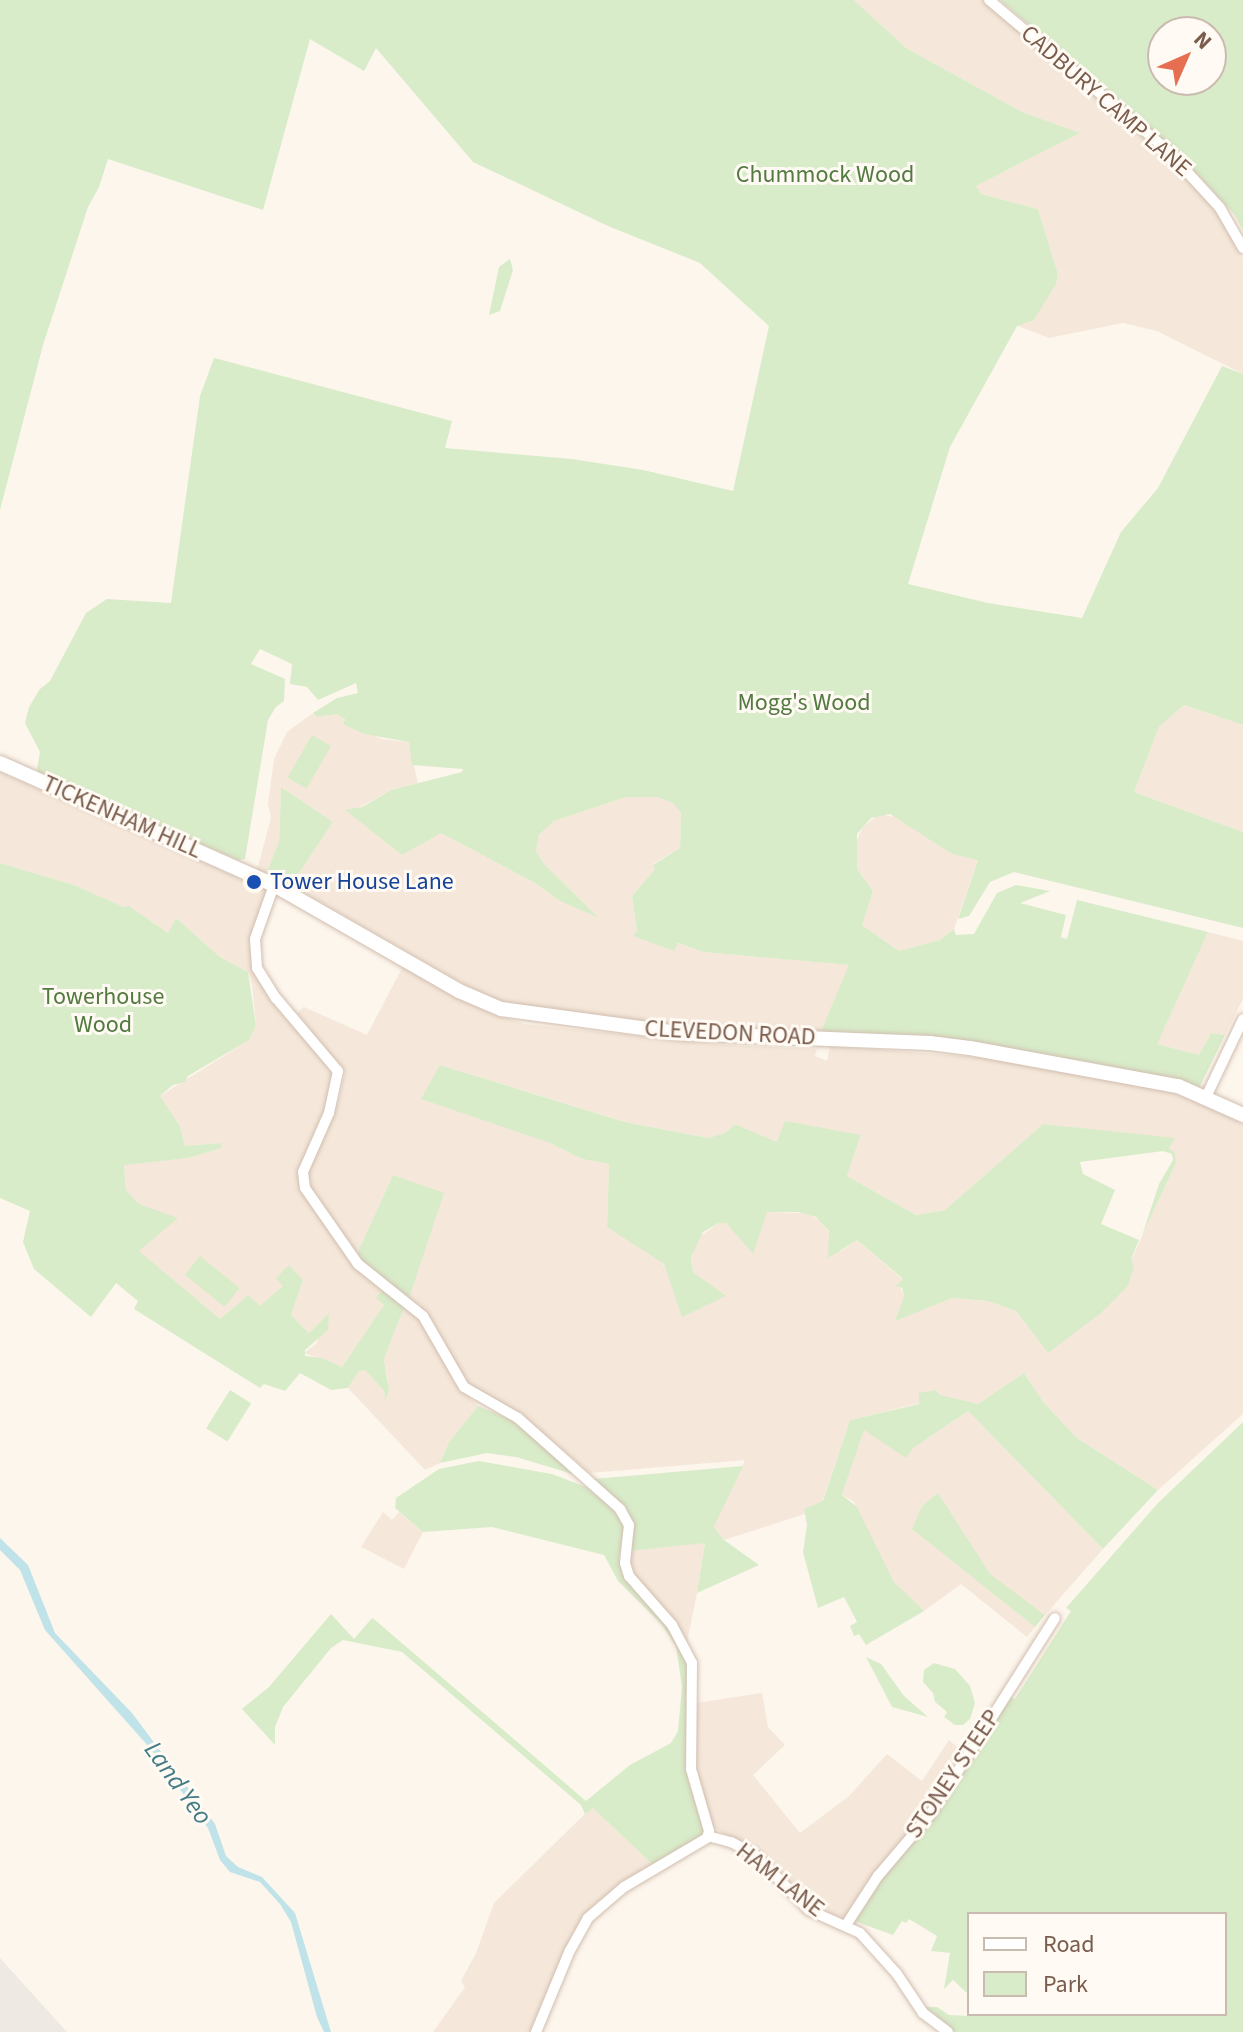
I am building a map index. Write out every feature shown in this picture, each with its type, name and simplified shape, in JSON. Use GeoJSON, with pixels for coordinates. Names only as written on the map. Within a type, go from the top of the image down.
{"type":"FeatureCollection","features":[{"type":"Feature","properties":{"kind":"main road","name":"TICKENHAM HILL"},"geometry":{"type":"LineString","coordinates":[[0,763],[243,871]]}},
{"type":"Feature","properties":{"kind":"main road","name":"CLEVEDON ROAD"},"geometry":{"type":"LineString","coordinates":[[243,871],[274,885],[459,991],[516,1013],[679,1033],[930,1043],[1139,1078],[1206,1097],[1243,1115]]}},
{"type":"Feature","properties":{"kind":"street","name":"CADBURY CAMP LANE"},"geometry":{"type":"LineString","coordinates":[[989,0],[1166,149],[1213,199],[1243,248]]}},
{"type":"Feature","properties":{"kind":"street"},"geometry":{"type":"LineString","coordinates":[[274,885],[255,939],[257,968],[276,998],[338,1071],[329,1113],[303,1172],[305,1188],[358,1264],[423,1316],[464,1387],[518,1418],[625,1515],[629,1531],[625,1563],[629,1576],[672,1625],[692,1663],[691,1769],[708,1836],[624,1887],[588,1918],[570,1950],[536,2032]]}},
{"type":"Feature","properties":{"kind":"street"},"geometry":{"type":"LineString","coordinates":[[1206,1097],[1243,1019]]}},
{"type":"Feature","properties":{"kind":"street","name":"STONEY STEEP"},"geometry":{"type":"LineString","coordinates":[[846,1925],[878,1876],[930,1815],[1055,1618]]}},
{"type":"Feature","properties":{"kind":"street","name":"HAM LANE"},"geometry":{"type":"LineString","coordinates":[[708,1836],[731,1842],[755,1855],[809,1910],[846,1925],[877,1949],[923,2013],[948,2032]]}},
{"type":"Feature","properties":{"kind":"shaded area"},"geometry":{"type":"Polygon","coordinates":[[[854,0],[983,0],[1155,144],[1216,211],[1243,258],[1243,374],[1157,331],[1123,323],[1049,338],[1018,326],[1056,284],[1058,274],[1038,209],[981,194],[976,186],[1079,133],[1022,112],[906,48],[854,0]]]}},
{"type":"Feature","properties":{"kind":"shaded area"},"geometry":{"type":"Polygon","coordinates":[[[1184,705],[1243,725],[1243,832],[1134,792],[1159,727],[1184,705]]]}},
{"type":"Feature","properties":{"kind":"shaded area"},"geometry":{"type":"Polygon","coordinates":[[[313,713],[317,717],[337,714],[345,719],[343,723],[382,739],[409,742],[418,783],[391,790],[356,809],[441,833],[535,883],[560,901],[597,916],[544,864],[536,851],[539,835],[554,821],[626,797],[657,797],[673,803],[681,813],[680,848],[653,864],[655,869],[632,896],[637,932],[634,936],[677,943],[703,952],[850,965],[821,1031],[671,1027],[506,1004],[484,996],[291,885],[333,822],[281,787],[279,843],[266,874],[257,870],[271,818],[268,804],[274,759],[287,732],[313,713]]]}},
{"type":"Feature","properties":{"kind":"shaded area"},"geometry":{"type":"Polygon","coordinates":[[[0,772],[268,891],[250,942],[253,967],[274,1005],[335,1074],[328,1107],[298,1179],[365,1275],[382,1290],[377,1298],[385,1304],[342,1367],[304,1353],[316,1344],[329,1314],[309,1333],[291,1315],[303,1280],[283,1286],[260,1307],[248,1295],[220,1319],[138,1251],[139,1204],[126,1190],[124,1164],[188,1158],[222,1148],[220,1143],[185,1146],[180,1126],[160,1096],[249,1040],[256,1025],[252,984],[248,972],[220,957],[176,918],[169,934],[129,906],[124,907],[74,885],[0,863],[0,772]]]}},
{"type":"Feature","properties":{"kind":"shaded area"},"geometry":{"type":"Polygon","coordinates":[[[879,814],[904,819],[952,854],[978,859],[954,929],[940,940],[899,951],[862,925],[873,891],[857,869],[855,844],[863,827],[879,814]]]}},
{"type":"Feature","properties":{"kind":"shaded area"},"geometry":{"type":"Polygon","coordinates":[[[1208,932],[1243,941],[1243,999],[1225,1035],[1211,1033],[1199,1055],[1156,1044],[1208,932]]]}},
{"type":"Feature","properties":{"kind":"shaded area"},"geometry":{"type":"Polygon","coordinates":[[[404,964],[488,1012],[524,1024],[725,1045],[817,1049],[815,1056],[827,1061],[830,1046],[989,1058],[1164,1090],[1191,1099],[1243,1124],[1243,1414],[1158,1490],[1077,1438],[1044,1403],[1024,1373],[978,1404],[919,1394],[920,1403],[850,1420],[822,1503],[804,1509],[805,1514],[724,1540],[714,1527],[745,1460],[590,1473],[522,1415],[468,1386],[435,1325],[409,1299],[443,1194],[393,1175],[356,1256],[310,1194],[306,1175],[339,1100],[345,1072],[297,1013],[304,1007],[367,1035],[404,964]],[[440,1065],[550,1143],[582,1159],[609,1164],[607,1227],[659,1258],[668,1272],[725,1296],[693,1272],[691,1257],[699,1237],[719,1223],[726,1223],[734,1231],[767,1212],[807,1213],[822,1222],[841,1251],[857,1240],[903,1280],[900,1287],[904,1296],[896,1320],[952,1298],[988,1301],[1016,1311],[1048,1353],[1128,1286],[1131,1260],[1176,1163],[1169,1149],[1174,1139],[1043,1124],[945,1210],[916,1215],[847,1176],[861,1136],[777,1142],[735,1124],[725,1133],[708,1138],[626,1122],[440,1065]]]}},
{"type":"Feature","properties":{"kind":"shaded area"},"geometry":{"type":"Polygon","coordinates":[[[405,1305],[417,1314],[435,1338],[454,1382],[478,1406],[449,1442],[440,1463],[425,1470],[348,1388],[359,1370],[365,1370],[384,1391],[385,1398],[388,1379],[384,1359],[405,1305]]]}},
{"type":"Feature","properties":{"kind":"shaded area"},"geometry":{"type":"Polygon","coordinates":[[[968,1411],[1103,1549],[1045,1615],[1007,1589],[921,1514],[913,1529],[1035,1627],[1027,1637],[961,1584],[924,1611],[912,1602],[894,1582],[853,1501],[842,1495],[864,1429],[912,1449],[968,1411]]]}},
{"type":"Feature","properties":{"kind":"shaded area"},"geometry":{"type":"Polygon","coordinates":[[[383,1512],[392,1520],[399,1512],[423,1532],[404,1569],[361,1547],[383,1512]]]}},
{"type":"Feature","properties":{"kind":"shaded area"},"geometry":{"type":"Polygon","coordinates":[[[705,1542],[687,1642],[640,1586],[630,1566],[629,1551],[705,1542]]]}},
{"type":"Feature","properties":{"kind":"shaded area"},"geometry":{"type":"Polygon","coordinates":[[[762,1693],[768,1727],[785,1745],[753,1775],[800,1833],[849,1796],[887,1754],[922,1781],[949,1740],[961,1750],[933,1807],[845,1918],[818,1910],[763,1855],[713,1827],[695,1772],[696,1703],[762,1693]]]}},
{"type":"Feature","properties":{"kind":"shaded area"},"geometry":{"type":"Polygon","coordinates":[[[592,1807],[653,1865],[586,1915],[569,1940],[531,2032],[433,2032],[465,1987],[461,1981],[476,1953],[494,1903],[592,1807]]]}},
{"type":"Feature","properties":{"kind":"shaded area"},"geometry":{"type":"Polygon","coordinates":[[[0,1958],[67,2032],[0,2032],[0,1958]]]}},
{"type":"Feature","properties":{"kind":"green space"},"geometry":{"type":"Polygon","coordinates":[[[0,0],[854,0],[906,48],[1022,112],[1080,133],[976,186],[981,194],[1038,209],[1058,274],[1056,284],[1034,320],[1017,326],[950,447],[908,584],[988,603],[1082,618],[1121,532],[1158,488],[1222,366],[1243,374],[1243,725],[1184,705],[1159,727],[1134,792],[1243,832],[1243,928],[1014,872],[990,882],[969,916],[958,919],[978,860],[952,854],[890,814],[871,818],[857,834],[857,869],[873,891],[862,925],[899,951],[940,940],[954,929],[956,935],[974,934],[997,893],[1016,885],[1050,891],[1020,903],[1066,915],[1061,937],[1067,939],[1077,900],[1208,932],[1157,1044],[1199,1055],[1211,1033],[1225,1035],[1199,1088],[1103,1065],[998,1047],[930,1038],[821,1031],[849,965],[703,952],[678,943],[674,951],[633,936],[637,931],[632,896],[655,869],[653,865],[680,848],[681,813],[673,803],[657,797],[626,797],[554,821],[539,835],[536,851],[544,864],[599,918],[560,901],[535,883],[441,833],[402,855],[345,810],[362,807],[391,790],[462,772],[463,769],[412,765],[409,742],[364,734],[343,724],[345,719],[337,714],[317,717],[313,713],[337,698],[358,693],[356,683],[318,700],[307,687],[290,684],[292,664],[260,649],[251,664],[285,679],[284,701],[268,720],[245,859],[238,860],[40,774],[37,769],[40,752],[25,723],[29,707],[40,689],[50,681],[86,613],[107,599],[171,603],[200,396],[214,358],[452,421],[445,448],[572,459],[643,470],[733,491],[769,326],[700,263],[608,226],[473,162],[376,48],[364,71],[310,39],[263,210],[108,159],[99,187],[88,207],[43,345],[0,510],[0,0]]]}},
{"type":"Feature","properties":{"kind":"green space"},"geometry":{"type":"Polygon","coordinates":[[[1000,0],[1243,0],[1243,230],[1234,214],[1173,148],[1000,0]]]}},
{"type":"Feature","properties":{"kind":"green space"},"geometry":{"type":"Polygon","coordinates":[[[510,259],[513,270],[500,311],[489,315],[499,267],[510,259]]]}},
{"type":"Feature","properties":{"kind":"green space"},"geometry":{"type":"Polygon","coordinates":[[[312,735],[331,746],[307,788],[288,777],[312,735]]]}},
{"type":"Feature","properties":{"kind":"green space"},"geometry":{"type":"Polygon","coordinates":[[[281,787],[333,822],[291,885],[266,874],[279,842],[281,787]]]}},
{"type":"Feature","properties":{"kind":"green space","name":"Towerhouse Wood"},"geometry":{"type":"Polygon","coordinates":[[[0,863],[74,885],[124,907],[129,906],[168,933],[176,918],[220,957],[248,972],[256,1025],[249,1040],[160,1096],[180,1126],[185,1146],[221,1143],[222,1148],[188,1158],[124,1165],[126,1190],[139,1204],[178,1218],[139,1251],[220,1319],[248,1295],[260,1306],[283,1286],[276,1278],[289,1265],[303,1280],[291,1315],[309,1333],[329,1313],[328,1330],[305,1350],[305,1356],[322,1358],[342,1367],[384,1305],[376,1298],[382,1290],[405,1305],[384,1359],[389,1390],[385,1401],[384,1391],[365,1370],[359,1371],[348,1388],[331,1390],[300,1373],[285,1391],[264,1384],[260,1388],[134,1309],[138,1301],[116,1283],[91,1317],[34,1269],[23,1242],[30,1211],[0,1198],[0,863]]]}},
{"type":"Feature","properties":{"kind":"green space"},"geometry":{"type":"Polygon","coordinates":[[[440,1065],[625,1122],[708,1138],[725,1133],[735,1124],[777,1142],[785,1121],[861,1135],[847,1176],[916,1215],[945,1210],[1043,1124],[1175,1138],[1169,1148],[1175,1153],[1176,1163],[1142,1236],[1159,1184],[1173,1160],[1172,1154],[1163,1151],[1080,1162],[1083,1174],[1115,1190],[1101,1224],[1139,1240],[1131,1259],[1134,1267],[1128,1286],[1101,1313],[1048,1353],[1016,1311],[988,1301],[952,1298],[895,1321],[904,1296],[902,1288],[896,1286],[903,1279],[857,1240],[828,1258],[829,1231],[816,1217],[798,1212],[767,1212],[753,1254],[726,1223],[719,1223],[703,1232],[691,1257],[693,1272],[726,1296],[682,1317],[664,1264],[607,1227],[609,1164],[582,1159],[550,1143],[421,1099],[440,1065]]]}},
{"type":"Feature","properties":{"kind":"green space"},"geometry":{"type":"Polygon","coordinates":[[[393,1175],[444,1193],[409,1299],[356,1256],[393,1175]]]}},
{"type":"Feature","properties":{"kind":"green space"},"geometry":{"type":"Polygon","coordinates":[[[200,1256],[240,1288],[225,1307],[185,1275],[200,1256]]]}},
{"type":"Feature","properties":{"kind":"green space"},"geometry":{"type":"Polygon","coordinates":[[[1024,1373],[1044,1403],[1077,1438],[1158,1490],[1103,1549],[968,1411],[912,1449],[906,1458],[864,1430],[842,1495],[857,1507],[894,1582],[924,1611],[866,1645],[859,1634],[854,1636],[850,1626],[857,1622],[844,1597],[818,1608],[803,1552],[807,1525],[804,1509],[823,1501],[850,1420],[919,1404],[919,1393],[936,1390],[940,1395],[978,1404],[1024,1373]]]}},
{"type":"Feature","properties":{"kind":"green space"},"geometry":{"type":"Polygon","coordinates":[[[230,1390],[251,1403],[227,1441],[206,1428],[230,1390]]]}},
{"type":"Feature","properties":{"kind":"green space"},"geometry":{"type":"Polygon","coordinates":[[[478,1406],[512,1420],[576,1475],[516,1457],[487,1453],[440,1463],[449,1442],[478,1406]]]}},
{"type":"Feature","properties":{"kind":"green space"},"geometry":{"type":"Polygon","coordinates":[[[1243,1422],[1243,2032],[954,2032],[926,2007],[937,2007],[949,2015],[967,2016],[1227,2016],[1227,1912],[967,1912],[967,1993],[953,1980],[944,1989],[950,1953],[931,1951],[937,1936],[909,1919],[906,1923],[902,1921],[893,1935],[854,1921],[870,1892],[1011,1697],[1015,1699],[1071,1611],[1066,1608],[1158,1503],[1243,1422]]]}},
{"type":"Feature","properties":{"kind":"green space"},"geometry":{"type":"Polygon","coordinates":[[[479,1461],[552,1474],[586,1487],[612,1508],[624,1526],[619,1559],[622,1574],[670,1626],[690,1663],[688,1773],[706,1835],[653,1865],[593,1808],[585,1814],[581,1805],[402,1652],[343,1640],[331,1648],[283,1707],[275,1727],[275,1745],[242,1709],[269,1687],[331,1614],[354,1639],[372,1618],[375,1620],[586,1801],[630,1765],[671,1743],[678,1731],[682,1687],[676,1646],[661,1624],[618,1581],[604,1555],[492,1527],[423,1532],[395,1508],[396,1498],[439,1469],[479,1461]]]}},
{"type":"Feature","properties":{"kind":"green space"},"geometry":{"type":"Polygon","coordinates":[[[743,1466],[714,1527],[724,1540],[759,1565],[697,1593],[705,1543],[629,1551],[633,1529],[627,1509],[593,1479],[743,1466]]]}},
{"type":"Feature","properties":{"kind":"green space"},"geometry":{"type":"Polygon","coordinates":[[[938,1493],[990,1574],[1045,1615],[1035,1627],[912,1529],[922,1506],[938,1493]]]}},
{"type":"Feature","properties":{"kind":"green space"},"geometry":{"type":"Polygon","coordinates":[[[866,1657],[881,1664],[904,1696],[928,1717],[892,1707],[866,1657]]]}},
{"type":"Feature","properties":{"kind":"green space"},"geometry":{"type":"Polygon","coordinates":[[[934,1663],[955,1669],[970,1686],[975,1703],[970,1719],[963,1725],[955,1725],[944,1717],[947,1712],[935,1702],[933,1693],[923,1682],[924,1670],[934,1663]]]}},
{"type":"Feature","properties":{"kind":"water","name":"Land Yeo"},"geometry":{"type":"Polygon","coordinates":[[[0,1538],[28,1565],[55,1633],[132,1713],[215,1824],[226,1856],[238,1867],[262,1877],[295,1913],[331,2032],[324,2032],[317,2017],[291,1922],[280,1904],[260,1882],[230,1872],[220,1860],[208,1828],[149,1747],[45,1630],[20,1570],[0,1550],[0,1538]]]}},
{"type":"Feature","properties":{"kind":"place","name":"Tower House Lane"},"geometry":{"type":"Point","coordinates":[254,882]}},
{"type":"Feature","properties":{"kind":"park label","name":"Chummock Wood"},"geometry":{"type":"Point","coordinates":[825,175]}},
{"type":"Feature","properties":{"kind":"park label","name":"Mogg's Wood"},"geometry":{"type":"Point","coordinates":[804,703]}}]}
